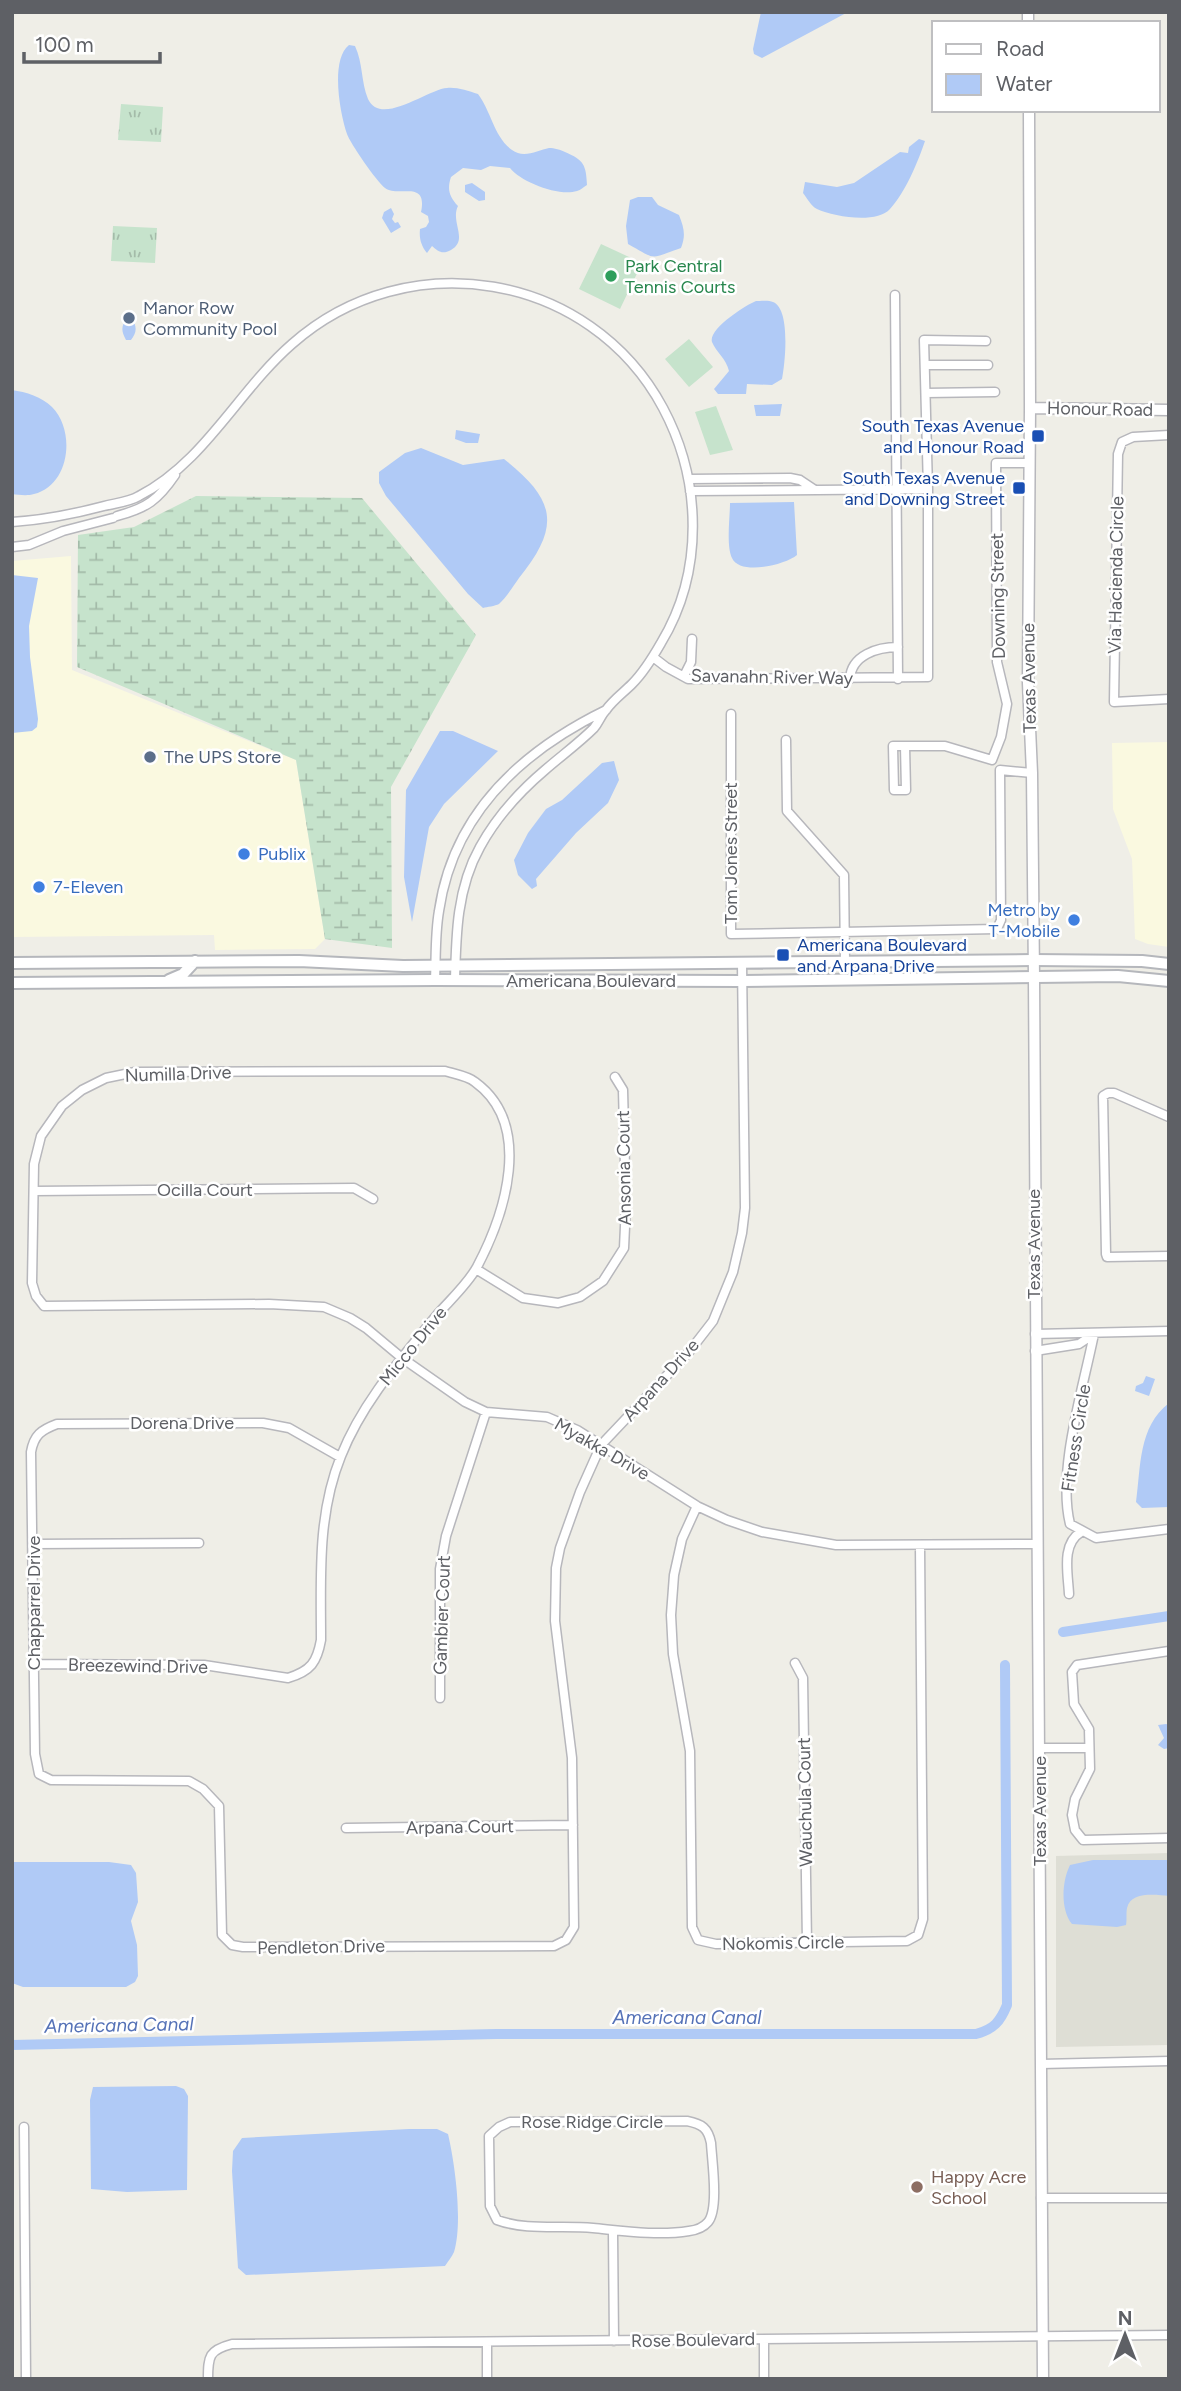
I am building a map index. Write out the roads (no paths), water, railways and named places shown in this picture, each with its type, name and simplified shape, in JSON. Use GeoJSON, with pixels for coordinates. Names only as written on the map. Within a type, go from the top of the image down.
{"type":"FeatureCollection","features":[{"type":"Feature","properties":{"kind":"main road","name":"Americana Boulevard"},"geometry":{"type":"LineString","coordinates":[[12,963],[299,961],[436,966],[1033,960],[1142,961],[1169,964]]}},
{"type":"Feature","properties":{"kind":"main road"},"geometry":{"type":"LineString","coordinates":[[163,982],[183,974],[195,961]]}},
{"type":"Feature","properties":{"kind":"main road"},"geometry":{"type":"LineString","coordinates":[[299,961],[299,981]]}},
{"type":"Feature","properties":{"kind":"main road","name":"Americana Boulevard"},"geometry":{"type":"LineString","coordinates":[[12,983],[743,981],[1118,976],[1169,981]]}},
{"type":"Feature","properties":{"kind":"street","name":"Texas Avenue"},"geometry":{"type":"LineString","coordinates":[[1029,112],[1028,683],[1032,773],[1034,978],[1043,2379]]}},
{"type":"Feature","properties":{"kind":"street"},"geometry":{"type":"LineString","coordinates":[[12,522],[61,517],[137,498],[178,469],[204,444],[279,356],[307,332],[359,301],[400,289],[445,282],[490,286],[529,295],[570,313],[610,341],[657,396],[679,442],[689,479],[693,524],[690,568],[673,622],[653,657],[635,681],[606,710],[596,726],[518,795],[494,823],[478,850],[463,890],[457,928],[455,980]]}},
{"type":"Feature","properties":{"kind":"street"},"geometry":{"type":"LineString","coordinates":[[895,295],[898,679]]}},
{"type":"Feature","properties":{"kind":"street"},"geometry":{"type":"LineString","coordinates":[[690,491],[928,489],[924,340],[986,341]]}},
{"type":"Feature","properties":{"kind":"street"},"geometry":{"type":"LineString","coordinates":[[925,365],[988,365]]}},
{"type":"Feature","properties":{"kind":"street"},"geometry":{"type":"LineString","coordinates":[[926,393],[995,391]]}},
{"type":"Feature","properties":{"kind":"street","name":"Honour Road"},"geometry":{"type":"LineString","coordinates":[[1030,408],[1169,410]]}},
{"type":"Feature","properties":{"kind":"street","name":"Via Hacienda Circle"},"geometry":{"type":"LineString","coordinates":[[1169,435],[1133,437],[1122,442],[1118,454],[1114,702],[1169,699]]}},
{"type":"Feature","properties":{"kind":"street","name":"Downing Street"},"geometry":{"type":"LineString","coordinates":[[905,746],[945,746],[992,760],[1001,737],[1007,704],[998,662],[996,463],[1030,463]]}},
{"type":"Feature","properties":{"kind":"street"},"geometry":{"type":"LineString","coordinates":[[12,547],[29,545],[62,531],[143,509],[163,492],[178,469]]}},
{"type":"Feature","properties":{"kind":"street"},"geometry":{"type":"LineString","coordinates":[[689,479],[790,478],[815,490]]}},
{"type":"Feature","properties":{"kind":"street","name":"Savanahn River Way"},"geometry":{"type":"LineString","coordinates":[[653,657],[688,679],[928,677],[928,489]]}},
{"type":"Feature","properties":{"kind":"street"},"geometry":{"type":"LineString","coordinates":[[684,676],[691,662],[692,639]]}},
{"type":"Feature","properties":{"kind":"street"},"geometry":{"type":"LineString","coordinates":[[850,679],[850,669],[858,660],[878,648],[898,647]]}},
{"type":"Feature","properties":{"kind":"street"},"geometry":{"type":"LineString","coordinates":[[435,980],[441,899],[454,856],[479,808],[520,765],[552,741],[606,710]]}},
{"type":"Feature","properties":{"kind":"street","name":"Tom Jones Street"},"geometry":{"type":"LineString","coordinates":[[731,714],[731,934],[998,929],[1001,920],[1000,770],[1032,773]]}},
{"type":"Feature","properties":{"kind":"street"},"geometry":{"type":"LineString","coordinates":[[786,740],[787,811],[844,875],[845,962]]}},
{"type":"Feature","properties":{"kind":"street"},"geometry":{"type":"LineString","coordinates":[[893,746],[905,746],[906,790],[894,790],[893,746]]}},
{"type":"Feature","properties":{"kind":"street","name":"Arpana Drive"},"geometry":{"type":"LineString","coordinates":[[554,1946],[566,1940],[575,1927],[572,1758],[555,1621],[556,1568],[560,1548],[580,1492],[601,1445],[689,1352],[713,1321],[733,1272],[745,1208],[742,963]]}},
{"type":"Feature","properties":{"kind":"street","name":"Numilla Drive"},"geometry":{"type":"LineString","coordinates":[[32,1283],[34,1164],[41,1136],[62,1106],[82,1090],[106,1078],[135,1072],[445,1071]]}},
{"type":"Feature","properties":{"kind":"street","name":"Micco Drive"},"geometry":{"type":"LineString","coordinates":[[318,1657],[321,1640],[323,1524],[340,1457],[366,1406],[476,1269],[507,1188],[510,1156],[508,1129],[497,1104],[474,1081],[445,1071]]}},
{"type":"Feature","properties":{"kind":"street","name":"Ansonia Court"},"geometry":{"type":"LineString","coordinates":[[476,1269],[523,1297],[558,1303],[580,1297],[603,1281],[624,1248],[626,1205],[623,1090],[615,1077]]}},
{"type":"Feature","properties":{"kind":"street"},"geometry":{"type":"LineString","coordinates":[[1169,1117],[1114,1093],[1103,1096],[1106,1254],[1169,1256]]}},
{"type":"Feature","properties":{"kind":"street","name":"Ocilla Court"},"geometry":{"type":"LineString","coordinates":[[34,1191],[354,1188],[373,1199]]}},
{"type":"Feature","properties":{"kind":"street","name":"Myakka Drive"},"geometry":{"type":"LineString","coordinates":[[32,1283],[36,1296],[44,1306],[269,1304],[324,1307],[366,1328],[443,1388],[486,1412],[547,1417],[601,1445],[698,1506],[762,1532],[836,1545],[1037,1544]]}},
{"type":"Feature","properties":{"kind":"street"},"geometry":{"type":"LineString","coordinates":[[1035,1334],[1169,1331]]}},
{"type":"Feature","properties":{"kind":"street"},"geometry":{"type":"LineString","coordinates":[[1035,1351],[1079,1344],[1094,1334]]}},
{"type":"Feature","properties":{"kind":"street","name":"Fitness Circle"},"geometry":{"type":"LineString","coordinates":[[1081,1532],[1070,1524],[1066,1508],[1067,1478],[1094,1334]]}},
{"type":"Feature","properties":{"kind":"street","name":"Gambier Court"},"geometry":{"type":"LineString","coordinates":[[440,1699],[440,1570],[446,1536],[486,1412]]}},
{"type":"Feature","properties":{"kind":"street","name":"Dorena Drive"},"geometry":{"type":"LineString","coordinates":[[32,1452],[34,1439],[42,1429],[57,1424],[262,1423],[289,1428],[340,1457]]}},
{"type":"Feature","properties":{"kind":"street","name":"Chapparrel Drive"},"geometry":{"type":"LineString","coordinates":[[32,1452],[35,1754]]}},
{"type":"Feature","properties":{"kind":"street","name":"Nokomis Circle"},"geometry":{"type":"LineString","coordinates":[[698,1506],[682,1539],[674,1575],[671,1615],[673,1654],[690,1751],[692,1927],[698,1940],[716,1944],[907,1941],[918,1935],[923,1919],[920,1545]]}},
{"type":"Feature","properties":{"kind":"street"},"geometry":{"type":"LineString","coordinates":[[1069,1594],[1068,1546],[1072,1537],[1081,1532],[1096,1538],[1169,1529]]}},
{"type":"Feature","properties":{"kind":"street"},"geometry":{"type":"LineString","coordinates":[[34,1544],[199,1543]]}},
{"type":"Feature","properties":{"kind":"street"},"geometry":{"type":"LineString","coordinates":[[1169,1651],[1077,1665],[1072,1672],[1074,1704],[1089,1729],[1090,1769],[1075,1799],[1072,1815],[1075,1830],[1083,1840],[1169,1838]]}},
{"type":"Feature","properties":{"kind":"street","name":"Breezewind Drive"},"geometry":{"type":"LineString","coordinates":[[34,1664],[204,1665],[288,1678],[300,1674],[318,1657]]}},
{"type":"Feature","properties":{"kind":"street","name":"Wauchula Court"},"geometry":{"type":"LineString","coordinates":[[795,1663],[803,1678],[807,1942]]}},
{"type":"Feature","properties":{"kind":"street"},"geometry":{"type":"LineString","coordinates":[[1039,1748],[1089,1748]]}},
{"type":"Feature","properties":{"kind":"street","name":"Pendleton Drive"},"geometry":{"type":"LineString","coordinates":[[35,1754],[39,1773],[51,1780],[189,1781],[203,1789],[219,1806],[222,1935],[232,1945],[554,1946]]}},
{"type":"Feature","properties":{"kind":"street","name":"Arpana Court"},"geometry":{"type":"LineString","coordinates":[[346,1828],[573,1825]]}},
{"type":"Feature","properties":{"kind":"street"},"geometry":{"type":"LineString","coordinates":[[1041,2064],[1169,2061]]}},
{"type":"Feature","properties":{"kind":"street","name":"Rose Ridge Circle"},"geometry":{"type":"LineString","coordinates":[[510,2122],[701,2123],[709,2133],[711,2143],[713,2209],[710,2220],[702,2228],[688,2232],[613,2232],[593,2228],[513,2226],[497,2220],[490,2207],[489,2136],[510,2122]]}},
{"type":"Feature","properties":{"kind":"street"},"geometry":{"type":"LineString","coordinates":[[24,2127],[26,2379]]}},
{"type":"Feature","properties":{"kind":"street"},"geometry":{"type":"LineString","coordinates":[[1041,2198],[1169,2198]]}},
{"type":"Feature","properties":{"kind":"street"},"geometry":{"type":"LineString","coordinates":[[613,2232],[614,2341]]}},
{"type":"Feature","properties":{"kind":"street","name":"Rose Boulevard"},"geometry":{"type":"LineString","coordinates":[[208,2379],[208,2359],[218,2348],[232,2344],[1169,2335]]}},
{"type":"Feature","properties":{"kind":"street"},"geometry":{"type":"LineString","coordinates":[[764,2339],[764,2379]]}},
{"type":"Feature","properties":{"kind":"street"},"geometry":{"type":"LineString","coordinates":[[486,2343],[487,2379]]}},
{"type":"Feature","properties":{"kind":"water"},"geometry":{"type":"Polygon","coordinates":[[[761,12],[848,12],[762,58],[754,54],[753,49],[761,12]]]}},
{"type":"Feature","properties":{"kind":"water"},"geometry":{"type":"Polygon","coordinates":[[[349,45],[355,46],[366,93],[374,107],[394,108],[447,88],[478,94],[506,145],[521,154],[551,148],[571,155],[583,164],[587,185],[577,191],[560,192],[531,183],[510,168],[463,168],[451,177],[449,185],[451,196],[458,206],[456,218],[459,241],[451,250],[440,252],[432,246],[427,253],[420,239],[420,229],[426,227],[429,222],[428,216],[421,212],[420,196],[410,191],[391,191],[385,188],[364,162],[347,134],[338,74],[343,52],[349,45]]]}},
{"type":"Feature","properties":{"kind":"water"},"geometry":{"type":"Polygon","coordinates":[[[919,139],[925,141],[919,158],[901,195],[884,214],[855,218],[824,212],[815,208],[803,193],[805,182],[837,187],[854,183],[900,152],[908,153],[909,147],[919,139]]]}},
{"type":"Feature","properties":{"kind":"water"},"geometry":{"type":"Polygon","coordinates":[[[472,183],[485,192],[485,200],[479,201],[465,192],[465,185],[472,183]]]}},
{"type":"Feature","properties":{"kind":"water"},"geometry":{"type":"Polygon","coordinates":[[[652,197],[658,205],[679,215],[684,232],[681,248],[650,256],[628,244],[626,226],[630,200],[652,197]]]}},
{"type":"Feature","properties":{"kind":"water"},"geometry":{"type":"Polygon","coordinates":[[[391,208],[394,214],[392,219],[401,227],[391,233],[382,218],[384,212],[391,208]]]}},
{"type":"Feature","properties":{"kind":"water"},"geometry":{"type":"Polygon","coordinates":[[[756,301],[773,302],[782,315],[785,338],[782,379],[772,385],[747,384],[746,394],[718,394],[714,389],[729,371],[712,342],[712,337],[729,318],[756,301]]]}},
{"type":"Feature","properties":{"kind":"water"},"geometry":{"type":"Polygon","coordinates":[[[127,318],[132,318],[135,327],[131,340],[126,340],[123,331],[127,318]]]}},
{"type":"Feature","properties":{"kind":"water"},"geometry":{"type":"Polygon","coordinates":[[[12,390],[48,403],[60,417],[64,429],[66,456],[62,469],[46,489],[32,495],[12,494],[12,390]]]}},
{"type":"Feature","properties":{"kind":"water"},"geometry":{"type":"Polygon","coordinates":[[[782,404],[780,416],[756,416],[754,405],[782,404]]]}},
{"type":"Feature","properties":{"kind":"water"},"geometry":{"type":"Polygon","coordinates":[[[456,430],[480,434],[478,443],[455,439],[456,430]]]}},
{"type":"Feature","properties":{"kind":"water"},"geometry":{"type":"Polygon","coordinates":[[[421,448],[463,465],[504,459],[534,488],[543,501],[547,514],[542,543],[533,560],[499,604],[483,608],[468,594],[386,496],[379,483],[379,472],[405,453],[421,448]]]}},
{"type":"Feature","properties":{"kind":"water"},"geometry":{"type":"Polygon","coordinates":[[[794,502],[797,555],[773,565],[753,568],[744,567],[732,558],[729,546],[730,503],[794,502]]]}},
{"type":"Feature","properties":{"kind":"water"},"geometry":{"type":"Polygon","coordinates":[[[12,575],[38,578],[29,626],[38,719],[37,727],[32,731],[12,733],[12,575]]]}},
{"type":"Feature","properties":{"kind":"water"},"geometry":{"type":"Polygon","coordinates":[[[440,731],[453,731],[498,751],[444,804],[429,827],[412,922],[404,877],[406,790],[440,731]]]}},
{"type":"Feature","properties":{"kind":"water"},"geometry":{"type":"Polygon","coordinates":[[[614,761],[619,780],[608,803],[576,833],[536,879],[537,886],[532,889],[518,875],[514,860],[528,833],[546,809],[562,800],[602,763],[614,761]]]}},
{"type":"Feature","properties":{"kind":"water"},"geometry":{"type":"Polygon","coordinates":[[[1146,1376],[1155,1379],[1149,1396],[1135,1391],[1136,1386],[1143,1383],[1146,1376]]]}},
{"type":"Feature","properties":{"kind":"water"},"geometry":{"type":"Polygon","coordinates":[[[1169,1403],[1169,1507],[1142,1508],[1136,1502],[1146,1436],[1151,1424],[1169,1403]]]}},
{"type":"Feature","properties":{"kind":"water"},"geometry":{"type":"Polygon","coordinates":[[[1158,1725],[1169,1725],[1169,1748],[1164,1749],[1158,1745],[1164,1738],[1158,1725]]]}},
{"type":"Feature","properties":{"kind":"water"},"geometry":{"type":"Polygon","coordinates":[[[1093,1860],[1169,1860],[1169,1896],[1145,1895],[1133,1899],[1127,1908],[1126,1925],[1117,1927],[1072,1924],[1064,1903],[1067,1872],[1070,1865],[1093,1860]]]}},
{"type":"Feature","properties":{"kind":"water"},"geometry":{"type":"Polygon","coordinates":[[[12,1862],[109,1862],[131,1865],[136,1873],[138,1902],[131,1921],[137,1945],[138,1976],[135,1982],[126,1987],[23,1987],[12,1983],[12,1862]]]}},
{"type":"Feature","properties":{"kind":"water"},"geometry":{"type":"Polygon","coordinates":[[[176,2086],[184,2089],[188,2096],[187,2190],[127,2192],[91,2189],[90,2100],[93,2087],[176,2086]]]}},
{"type":"Feature","properties":{"kind":"water"},"geometry":{"type":"Polygon","coordinates":[[[437,2129],[448,2134],[455,2177],[458,2225],[454,2252],[445,2266],[246,2275],[238,2268],[232,2171],[233,2151],[242,2138],[437,2129]]]}},
{"type":"Feature","properties":{"kind":"waterway"},"geometry":{"type":"LineString","coordinates":[[1063,1632],[1169,1616]]}},
{"type":"Feature","properties":{"kind":"waterway","name":"Americana Canal"},"geometry":{"type":"LineString","coordinates":[[12,2045],[496,2034],[982,2032],[996,2024],[1007,2005],[1005,1665]]}},
{"type":"Feature","properties":{"kind":"place","name":"Park Central Tennis Courts"},"geometry":{"type":"Point","coordinates":[611,276]}},
{"type":"Feature","properties":{"kind":"place","name":"Manor Row Community Pool"},"geometry":{"type":"Point","coordinates":[129,318]}},
{"type":"Feature","properties":{"kind":"place","name":"South Texas Avenue and Honour Road"},"geometry":{"type":"Point","coordinates":[1038,436]}},
{"type":"Feature","properties":{"kind":"place","name":"South Texas Avenue and Downing Street"},"geometry":{"type":"Point","coordinates":[1019,488]}},
{"type":"Feature","properties":{"kind":"place","name":"The UPS Store"},"geometry":{"type":"Point","coordinates":[150,757]}},
{"type":"Feature","properties":{"kind":"place","name":"Publix"},"geometry":{"type":"Point","coordinates":[244,854]}},
{"type":"Feature","properties":{"kind":"place","name":"7-Eleven"},"geometry":{"type":"Point","coordinates":[39,887]}},
{"type":"Feature","properties":{"kind":"place","name":"Metro by T-Mobile"},"geometry":{"type":"Point","coordinates":[1074,920]}},
{"type":"Feature","properties":{"kind":"place","name":"Americana Boulevard and Arpana Drive"},"geometry":{"type":"Point","coordinates":[783,955]}},
{"type":"Feature","properties":{"kind":"place","name":"Happy Acre School"},"geometry":{"type":"Point","coordinates":[917,2187]}}]}
